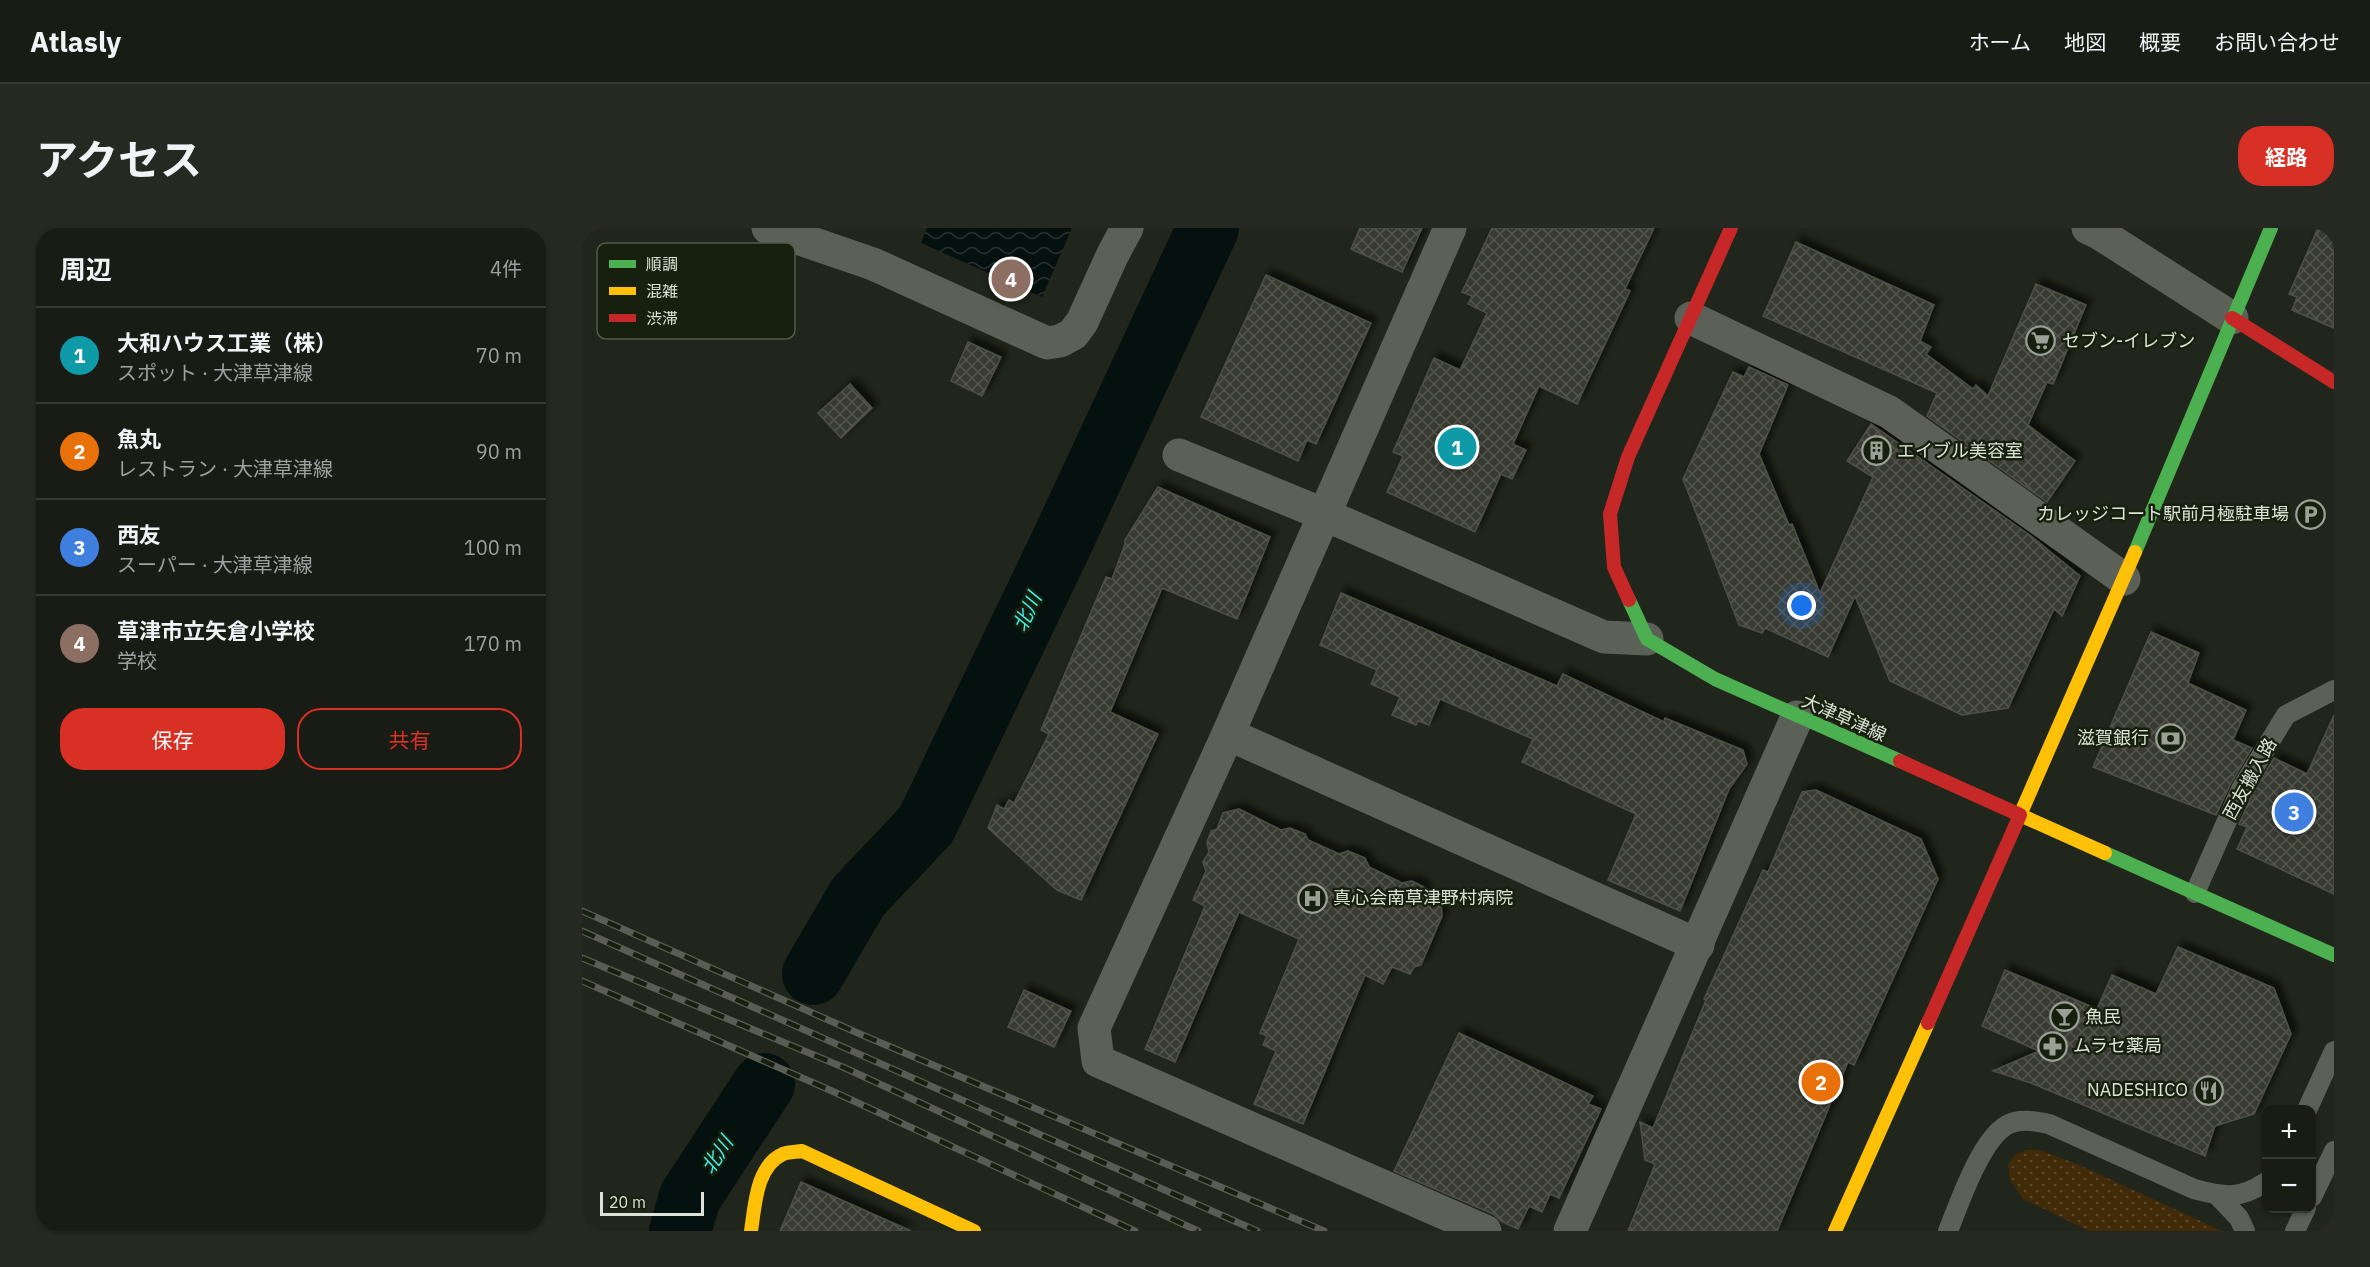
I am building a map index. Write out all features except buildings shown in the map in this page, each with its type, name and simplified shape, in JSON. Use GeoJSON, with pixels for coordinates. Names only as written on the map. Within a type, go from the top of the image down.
{"type":"FeatureCollection","features":[{"type":"Feature","properties":{"kind":"street"},"geometry":{"type":"LineString","coordinates":[[768,228],[873,264],[1047,343],[1060,341],[1073,334],[1082,322],[1127,228]]}},
{"type":"Feature","properties":{"kind":"street"},"geometry":{"type":"LineString","coordinates":[[1450,228],[1228,734],[1094,1028],[1098,1061],[1485,1231]]}},
{"type":"Feature","properties":{"kind":"street"},"geometry":{"type":"LineString","coordinates":[[1179,455],[1323,514],[1604,637],[1647,639],[1614,567],[1610,514],[1628,457],[1731,228]]}},
{"type":"Feature","properties":{"kind":"street"},"geometry":{"type":"LineString","coordinates":[[2088,228],[2334,382]]}},
{"type":"Feature","properties":{"kind":"street"},"geometry":{"type":"LineString","coordinates":[[1835,1231],[2124,579],[2271,228]]}},
{"type":"Feature","properties":{"kind":"street"},"geometry":{"type":"LineString","coordinates":[[1691,318],[1888,412],[2124,579]]}},
{"type":"Feature","properties":{"kind":"street","name":"大津草津線"},"geometry":{"type":"LineString","coordinates":[[1647,639],[1715,679],[1797,717],[2334,955]]}},
{"type":"Feature","properties":{"kind":"street"},"geometry":{"type":"LineString","coordinates":[[1570,1231],[1797,717]]}},
{"type":"Feature","properties":{"kind":"street"},"geometry":{"type":"LineString","coordinates":[[1228,734],[1698,945]]}},
{"type":"Feature","properties":{"kind":"street"},"geometry":{"type":"LineString","coordinates":[[751,1231],[760,1183],[768,1167],[782,1154],[802,1151],[974,1231]]}},
{"type":"Feature","properties":{"kind":"lane","name":"西友搬入路"},"geometry":{"type":"LineString","coordinates":[[2195,893],[2241,789],[2286,715],[2334,690]]}},
{"type":"Feature","properties":{"kind":"lane"},"geometry":{"type":"LineString","coordinates":[[2309,1105],[2334,1051]]}},
{"type":"Feature","properties":{"kind":"lane"},"geometry":{"type":"LineString","coordinates":[[1948,1231],[1981,1156],[1993,1137],[2007,1125],[2028,1120],[2049,1124],[2194,1188],[2217,1195],[2235,1197],[2262,1185]]}},
{"type":"Feature","properties":{"kind":"lane"},"geometry":{"type":"LineString","coordinates":[[2316,1189],[2334,1151]]}},
{"type":"Feature","properties":{"kind":"lane"},"geometry":{"type":"LineString","coordinates":[[2217,1195],[2239,1218],[2245,1231]]}},
{"type":"Feature","properties":{"kind":"lane"},"geometry":{"type":"LineString","coordinates":[[2295,1231],[2304,1213]]}},
{"type":"Feature","properties":{"kind":"shaded area"},"geometry":{"type":"Polygon","coordinates":[[[2026,1150],[2039,1150],[2077,1164],[2222,1231],[2089,1231],[2023,1199],[2010,1180],[2008,1164],[2015,1155],[2026,1150]]]}},
{"type":"Feature","properties":{"kind":"water"},"geometry":{"type":"Polygon","coordinates":[[[927,228],[1072,228],[1042,297],[921,243],[927,228]]]}},
{"type":"Feature","properties":{"kind":"waterway","name":"北川"},"geometry":{"type":"LineString","coordinates":[[813,974],[858,897],[926,825],[1059,548],[1208,228]]}},
{"type":"Feature","properties":{"kind":"waterway","name":"北川"},"geometry":{"type":"LineString","coordinates":[[680,1231],[690,1197],[764,1084]]}},
{"type":"Feature","properties":{"kind":"railway"},"geometry":{"type":"LineString","coordinates":[[582,911],[860,1034],[1324,1231]]}},
{"type":"Feature","properties":{"kind":"railway"},"geometry":{"type":"LineString","coordinates":[[582,931],[1257,1231]]}},
{"type":"Feature","properties":{"kind":"railway"},"geometry":{"type":"LineString","coordinates":[[582,958],[845,1068],[1198,1231]]}},
{"type":"Feature","properties":{"kind":"railway"},"geometry":{"type":"LineString","coordinates":[[582,981],[832,1091],[1135,1231]]}},
{"type":"Feature","properties":{"kind":"traffic: fast"},"geometry":{"type":"LineString","coordinates":[[2135,552],[2271,228]]}},
{"type":"Feature","properties":{"kind":"traffic: fast"},"geometry":{"type":"LineString","coordinates":[[1629,600],[1647,639],[1715,679],[1900,761]]}},
{"type":"Feature","properties":{"kind":"traffic: fast"},"geometry":{"type":"LineString","coordinates":[[2105,853],[2334,955]]}},
{"type":"Feature","properties":{"kind":"traffic: slow"},"geometry":{"type":"LineString","coordinates":[[2105,853],[2020,815],[2135,552]]}},
{"type":"Feature","properties":{"kind":"traffic: slow"},"geometry":{"type":"LineString","coordinates":[[1835,1231],[1928,1023]]}},
{"type":"Feature","properties":{"kind":"traffic: slow"},"geometry":{"type":"LineString","coordinates":[[751,1231],[758,1188],[767,1168],[783,1154],[802,1151],[974,1231]]}},
{"type":"Feature","properties":{"kind":"traffic: jam"},"geometry":{"type":"LineString","coordinates":[[1629,600],[1614,567],[1610,514],[1628,457],[1731,228]]}},
{"type":"Feature","properties":{"kind":"traffic: jam"},"geometry":{"type":"LineString","coordinates":[[2232,318],[2334,382]]}},
{"type":"Feature","properties":{"kind":"traffic: jam"},"geometry":{"type":"LineString","coordinates":[[1900,761],[2020,815],[1928,1023]]}},
{"type":"Feature","properties":{"kind":"place","name":"草津市立矢倉小学校"},"geometry":{"type":"Point","coordinates":[1011,279]}},
{"type":"Feature","properties":{"kind":"place","name":"セブン-イレブン"},"geometry":{"type":"Point","coordinates":[2041,341]}},
{"type":"Feature","properties":{"kind":"place","name":"大和ハウス工業（株）"},"geometry":{"type":"Point","coordinates":[1457,447]}},
{"type":"Feature","properties":{"kind":"place","name":"エイブル美容室"},"geometry":{"type":"Point","coordinates":[1876,451]}},
{"type":"Feature","properties":{"kind":"place","name":"カレッジコート駅前月極駐車場"},"geometry":{"type":"Point","coordinates":[2310,514]}},
{"type":"Feature","properties":{"kind":"place","name":"滋賀銀行"},"geometry":{"type":"Point","coordinates":[2170,738]}},
{"type":"Feature","properties":{"kind":"place","name":"西友"},"geometry":{"type":"Point","coordinates":[2294,812]}},
{"type":"Feature","properties":{"kind":"place","name":"真心会南草津野村病院"},"geometry":{"type":"Point","coordinates":[1312,898]}},
{"type":"Feature","properties":{"kind":"place","name":"魚民"},"geometry":{"type":"Point","coordinates":[2064,1017]}},
{"type":"Feature","properties":{"kind":"place","name":"ムラセ薬局"},"geometry":{"type":"Point","coordinates":[2052,1046]}},
{"type":"Feature","properties":{"kind":"place","name":"魚丸"},"geometry":{"type":"Point","coordinates":[1821,1082]}},
{"type":"Feature","properties":{"kind":"place","name":"NADESHICO"},"geometry":{"type":"Point","coordinates":[2209,1090]}}]}
